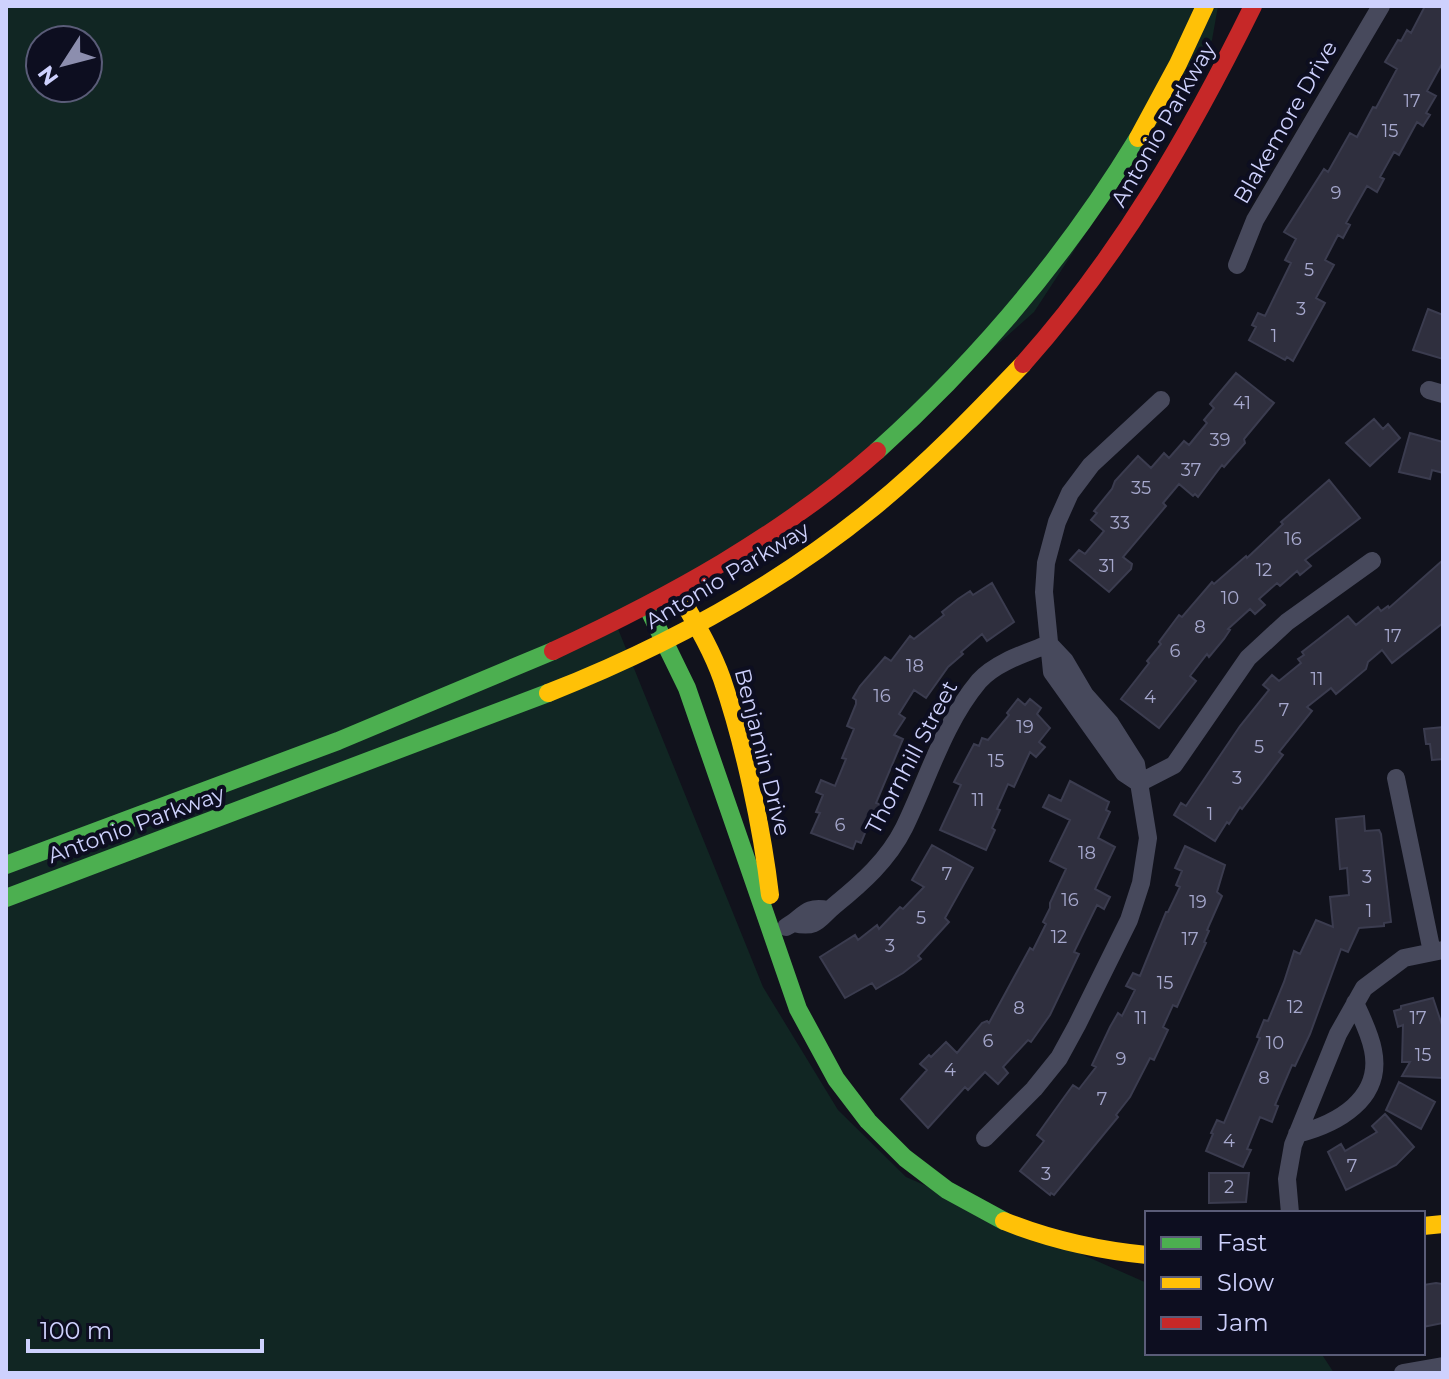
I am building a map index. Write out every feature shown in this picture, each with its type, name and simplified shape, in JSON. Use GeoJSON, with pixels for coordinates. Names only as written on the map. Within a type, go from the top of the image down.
{"type":"FeatureCollection","features":[{"type":"Feature","properties":{"kind":"main road","name":"Antonio Parkway"},"geometry":{"type":"LineString","coordinates":[[6,865],[235,780],[559,650],[677,591],[781,527],[873,456],[958,374],[1013,314],[1053,264],[1132,147],[1205,6]]}},
{"type":"Feature","properties":{"kind":"main road","name":"Antonio Parkway"},"geometry":{"type":"LineString","coordinates":[[6,898],[541,698],[697,626],[758,590],[833,538],[897,488],[972,419],[1037,351],[1089,287],[1185,143],[1225,70],[1253,6]]}},
{"type":"Feature","properties":{"kind":"main road","name":"Benjamin Drive"},"geometry":{"type":"LineString","coordinates":[[677,591],[721,677],[739,740],[766,861],[774,934]]}},
{"type":"Feature","properties":{"kind":"main road","name":"Benjamin Drive"},"geometry":{"type":"LineString","coordinates":[[647,606],[687,688],[807,1030],[842,1090],[899,1154],[933,1182],[992,1218],[1082,1246],[1145,1255]]}},
{"type":"Feature","properties":{"kind":"street","name":"Blakemore Drive"},"geometry":{"type":"LineString","coordinates":[[1237,265],[1255,220],[1381,6]]}},
{"type":"Feature","properties":{"kind":"street"},"geometry":{"type":"LineString","coordinates":[[985,1138],[1034,1089],[1059,1058],[1129,920],[1141,883],[1148,838],[1139,783],[1124,773],[1052,672],[1044,592],[1046,563],[1057,522],[1070,493],[1091,465],[1161,400]]}},
{"type":"Feature","properties":{"kind":"street"},"geometry":{"type":"LineString","coordinates":[[1139,783],[1174,765],[1248,658],[1287,622],[1372,561]]}},
{"type":"Feature","properties":{"kind":"street","name":"Thornhill Street"},"geometry":{"type":"LineString","coordinates":[[774,934],[794,923],[801,913],[817,908],[828,910],[869,878],[903,830],[933,757],[981,679],[1015,656],[1049,644]]}},
{"type":"Feature","properties":{"kind":"street"},"geometry":{"type":"LineString","coordinates":[[1290,1211],[1287,1179],[1297,1134],[1338,1034],[1355,1003],[1364,988],[1404,958],[1437,951],[1396,778]]}},
{"type":"Feature","properties":{"kind":"street"},"geometry":{"type":"LineString","coordinates":[[1297,1134],[1336,1121],[1362,1098],[1370,1085],[1374,1052],[1355,1003]]}},
{"type":"Feature","properties":{"kind":"street"},"geometry":{"type":"LineString","coordinates":[[1403,1373],[1443,1366]]}},
{"type":"Feature","properties":{"kind":"green space"},"geometry":{"type":"Polygon","coordinates":[[[6,6],[1218,6],[1212,40],[1034,312],[787,532],[614,619],[763,987],[838,1110],[906,1177],[1145,1282],[1145,1355],[1322,1355],[1334,1373],[6,1373],[6,6]]]}},
{"type":"Feature","properties":{"kind":"building"},"geometry":{"type":"Polygon","coordinates":[[[1425,6],[1443,6],[1443,62],[1427,91],[1436,96],[1426,113],[1430,115],[1423,126],[1417,122],[1399,155],[1394,152],[1380,177],[1384,179],[1377,192],[1367,186],[1346,223],[1350,225],[1343,238],[1338,235],[1325,260],[1334,265],[1316,298],[1325,303],[1293,361],[1287,357],[1285,360],[1249,340],[1256,327],[1252,325],[1258,313],[1265,316],[1291,263],[1285,260],[1296,239],[1284,232],[1324,169],[1328,172],[1350,133],[1357,137],[1373,107],[1376,108],[1397,69],[1385,62],[1398,40],[1401,41],[1407,30],[1411,33],[1425,6]]]}},
{"type":"Feature","properties":{"kind":"building"},"geometry":{"type":"Polygon","coordinates":[[[1428,309],[1443,315],[1443,359],[1413,350],[1428,309]]]}},
{"type":"Feature","properties":{"kind":"building"},"geometry":{"type":"Polygon","coordinates":[[[1236,373],[1274,403],[1244,439],[1245,443],[1224,467],[1222,465],[1198,497],[1179,484],[1163,503],[1166,506],[1123,557],[1132,564],[1131,569],[1109,592],[1070,560],[1079,550],[1085,554],[1104,531],[1091,520],[1097,513],[1094,511],[1138,456],[1151,468],[1164,453],[1169,458],[1184,441],[1189,445],[1207,423],[1204,420],[1214,408],[1210,404],[1236,373]]]}},
{"type":"Feature","properties":{"kind":"building"},"geometry":{"type":"Polygon","coordinates":[[[1374,419],[1383,429],[1388,424],[1400,438],[1370,466],[1346,443],[1374,419]]]}},
{"type":"Feature","properties":{"kind":"building"},"geometry":{"type":"Polygon","coordinates":[[[1410,433],[1443,442],[1443,473],[1432,470],[1430,479],[1399,472],[1410,433]]]}},
{"type":"Feature","properties":{"kind":"building"},"geometry":{"type":"Polygon","coordinates":[[[1329,480],[1360,518],[1305,560],[1311,566],[1300,575],[1297,571],[1259,599],[1265,605],[1255,614],[1250,609],[1228,629],[1224,639],[1190,676],[1196,681],[1159,728],[1121,699],[1149,663],[1147,661],[1179,615],[1182,617],[1212,582],[1214,584],[1247,558],[1283,524],[1281,522],[1329,480]]]}},
{"type":"Feature","properties":{"kind":"building"},"geometry":{"type":"Polygon","coordinates":[[[1443,560],[1443,623],[1392,663],[1382,650],[1368,662],[1366,669],[1336,694],[1331,688],[1307,707],[1312,711],[1279,752],[1283,755],[1215,841],[1174,815],[1181,803],[1186,806],[1240,726],[1269,690],[1263,685],[1272,675],[1279,681],[1301,663],[1298,659],[1304,655],[1302,652],[1348,616],[1356,625],[1378,607],[1381,611],[1389,608],[1443,560]]]}},
{"type":"Feature","properties":{"kind":"building"},"geometry":{"type":"Polygon","coordinates":[[[992,583],[1014,622],[987,641],[982,634],[961,652],[963,654],[948,667],[926,698],[914,690],[899,714],[905,718],[894,735],[903,739],[876,803],[884,806],[878,818],[872,816],[861,843],[856,841],[853,849],[811,833],[820,813],[816,812],[823,795],[816,792],[821,780],[835,786],[846,759],[842,758],[854,729],[847,726],[856,704],[853,698],[860,686],[885,657],[891,661],[910,636],[914,639],[970,591],[973,595],[992,583]]]}},
{"type":"Feature","properties":{"kind":"building"},"geometry":{"type":"Polygon","coordinates":[[[1018,699],[1025,705],[1030,699],[1041,708],[1037,714],[1050,728],[1039,742],[1045,747],[1036,757],[1030,752],[1014,787],[1008,784],[997,809],[1000,810],[992,828],[995,830],[986,850],[940,830],[961,785],[954,782],[974,744],[979,746],[982,738],[988,740],[1018,699]]]}},
{"type":"Feature","properties":{"kind":"building"},"geometry":{"type":"Polygon","coordinates":[[[1443,727],[1443,759],[1432,760],[1424,729],[1443,727]]]}},
{"type":"Feature","properties":{"kind":"building"},"geometry":{"type":"Polygon","coordinates":[[[1070,781],[1109,802],[1106,810],[1110,812],[1098,838],[1115,847],[1095,889],[1110,897],[1104,909],[1097,905],[1074,952],[1079,954],[1050,1015],[1031,1042],[1028,1040],[1003,1067],[1008,1073],[998,1084],[985,1072],[968,1090],[965,1087],[928,1128],[901,1099],[927,1070],[920,1064],[929,1055],[931,1057],[946,1042],[957,1053],[982,1023],[989,1023],[1030,948],[1033,950],[1066,869],[1050,861],[1070,820],[1043,807],[1049,795],[1061,801],[1070,781]]]}},
{"type":"Feature","properties":{"kind":"building"},"geometry":{"type":"Polygon","coordinates":[[[1364,816],[1365,831],[1379,830],[1381,834],[1391,922],[1384,923],[1384,926],[1359,928],[1348,952],[1341,949],[1310,1034],[1295,1066],[1292,1065],[1275,1105],[1278,1106],[1272,1122],[1260,1117],[1243,1167],[1206,1151],[1211,1133],[1217,1120],[1224,1123],[1260,1038],[1257,1037],[1264,1020],[1268,1021],[1284,982],[1294,951],[1300,954],[1316,920],[1333,927],[1330,897],[1349,895],[1347,868],[1340,869],[1336,819],[1364,816]]]}},
{"type":"Feature","properties":{"kind":"building"},"geometry":{"type":"Polygon","coordinates":[[[932,845],[973,868],[945,918],[949,922],[918,956],[921,959],[903,973],[876,989],[872,983],[845,998],[820,957],[855,935],[858,940],[877,925],[879,929],[900,907],[903,909],[924,887],[912,880],[932,845]]]}},
{"type":"Feature","properties":{"kind":"building"},"geometry":{"type":"Polygon","coordinates":[[[1185,846],[1225,865],[1217,892],[1222,896],[1207,930],[1206,943],[1177,1007],[1173,1005],[1163,1027],[1168,1030],[1154,1060],[1150,1058],[1130,1097],[1116,1115],[1118,1117],[1054,1195],[1050,1195],[1020,1171],[1044,1141],[1037,1135],[1073,1085],[1079,1089],[1096,1067],[1092,1065],[1110,1027],[1118,1013],[1122,1016],[1135,990],[1126,986],[1133,973],[1140,976],[1166,912],[1180,887],[1176,885],[1182,871],[1175,868],[1185,846]]]}},
{"type":"Feature","properties":{"kind":"building"},"geometry":{"type":"Polygon","coordinates":[[[1433,998],[1443,1028],[1443,1078],[1402,1076],[1410,1062],[1402,1062],[1403,1025],[1398,1027],[1394,1011],[1401,1009],[1401,1006],[1433,998]]]}},
{"type":"Feature","properties":{"kind":"building"},"geometry":{"type":"Polygon","coordinates":[[[1399,1082],[1435,1102],[1421,1129],[1386,1110],[1399,1082]]]}},
{"type":"Feature","properties":{"kind":"building"},"geometry":{"type":"Polygon","coordinates":[[[1385,1114],[1414,1147],[1396,1165],[1346,1190],[1328,1152],[1341,1144],[1345,1151],[1377,1132],[1372,1126],[1385,1114]]]}},
{"type":"Feature","properties":{"kind":"building"},"geometry":{"type":"Polygon","coordinates":[[[1209,1173],[1249,1173],[1246,1202],[1209,1203],[1209,1173]]]}},
{"type":"Feature","properties":{"kind":"building"},"geometry":{"type":"Polygon","coordinates":[[[1443,1284],[1443,1323],[1425,1327],[1425,1285],[1443,1284]]]}},
{"type":"Feature","properties":{"kind":"traffic: fast"},"geometry":{"type":"LineString","coordinates":[[877,451],[951,380],[1019,304],[1082,223],[1138,138]]}},
{"type":"Feature","properties":{"kind":"traffic: fast"},"geometry":{"type":"LineString","coordinates":[[647,606],[687,688],[798,1009],[836,1079],[868,1121],[905,1158],[947,1190],[1004,1221]]}},
{"type":"Feature","properties":{"kind":"traffic: fast"},"geometry":{"type":"LineString","coordinates":[[6,865],[338,741],[553,651]]}},
{"type":"Feature","properties":{"kind":"traffic: fast"},"geometry":{"type":"LineString","coordinates":[[6,898],[548,693]]}},
{"type":"Feature","properties":{"kind":"traffic: slow"},"geometry":{"type":"LineString","coordinates":[[1138,138],[1205,6]]}},
{"type":"Feature","properties":{"kind":"traffic: slow"},"geometry":{"type":"LineString","coordinates":[[548,693],[635,656],[718,613],[837,536],[913,473],[1023,364]]}},
{"type":"Feature","properties":{"kind":"traffic: slow"},"geometry":{"type":"LineString","coordinates":[[677,591],[713,656],[738,730],[770,895]]}},
{"type":"Feature","properties":{"kind":"traffic: slow"},"geometry":{"type":"LineString","coordinates":[[1004,1221],[1074,1243],[1145,1255]]}},
{"type":"Feature","properties":{"kind":"traffic: slow"},"geometry":{"type":"LineString","coordinates":[[1425,1226],[1443,1224]]}},
{"type":"Feature","properties":{"kind":"traffic: jam"},"geometry":{"type":"LineString","coordinates":[[1023,364],[1122,237],[1178,148],[1253,6]]}},
{"type":"Feature","properties":{"kind":"traffic: jam"},"geometry":{"type":"LineString","coordinates":[[553,651],[639,609],[722,563],[802,511],[877,451]]}}]}
